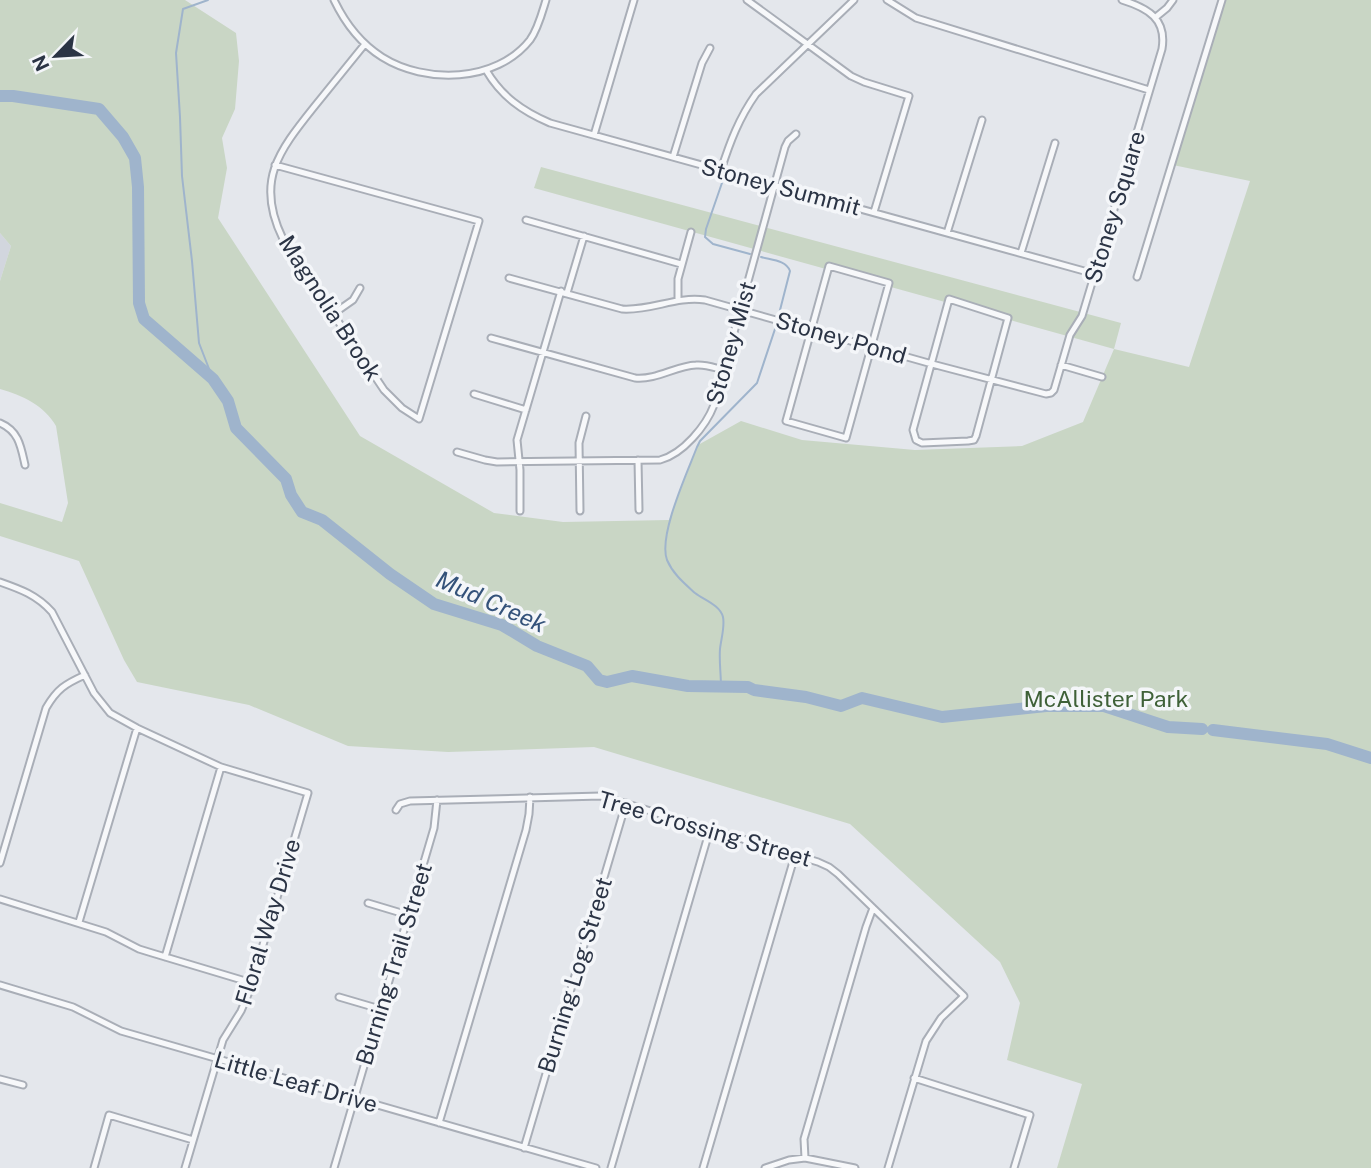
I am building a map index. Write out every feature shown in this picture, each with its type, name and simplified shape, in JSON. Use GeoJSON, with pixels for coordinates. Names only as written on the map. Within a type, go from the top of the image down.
{"type":"FeatureCollection","features":[{"type":"Feature","properties":{"kind":"street"},"geometry":{"type":"LineString","coordinates":[[334,0],[353,32],[382,57],[393,63],[436,75],[459,75],[486,70],[506,60],[531,38],[545,0]]}},
{"type":"Feature","properties":{"kind":"street"},"geometry":{"type":"LineString","coordinates":[[594,135],[634,0]]}},
{"type":"Feature","properties":{"kind":"street"},"geometry":{"type":"LineString","coordinates":[[747,0],[851,76],[909,96],[874,212]]}},
{"type":"Feature","properties":{"kind":"street"},"geometry":{"type":"LineString","coordinates":[[721,170],[735,128],[756,94],[854,0]]}},
{"type":"Feature","properties":{"kind":"street"},"geometry":{"type":"LineString","coordinates":[[887,0],[916,18],[1149,90]]}},
{"type":"Feature","properties":{"kind":"street"},"geometry":{"type":"LineString","coordinates":[[1122,0],[1145,9],[1156,17],[1173,0]]}},
{"type":"Feature","properties":{"kind":"street"},"geometry":{"type":"LineString","coordinates":[[1137,277],[1222,0]]}},
{"type":"Feature","properties":{"kind":"street","name":"Stoney Square"},"geometry":{"type":"LineString","coordinates":[[1051,393],[1070,335],[1081,317],[1095,274],[1163,41],[1156,17]]}},
{"type":"Feature","properties":{"kind":"street","name":"Magnolia Brook"},"geometry":{"type":"LineString","coordinates":[[275,165],[479,221],[419,419],[402,408],[384,390],[283,239],[276,225],[271,199],[275,165],[287,141],[365,44]]}},
{"type":"Feature","properties":{"kind":"street"},"geometry":{"type":"LineString","coordinates":[[673,157],[702,63],[710,48]]}},
{"type":"Feature","properties":{"kind":"street","name":"Stoney Summit"},"geometry":{"type":"LineString","coordinates":[[486,70],[502,93],[533,116],[550,123],[1095,274]]}},
{"type":"Feature","properties":{"kind":"street"},"geometry":{"type":"LineString","coordinates":[[947,233],[982,120]]}},
{"type":"Feature","properties":{"kind":"street","name":"Stoney Mist"},"geometry":{"type":"LineString","coordinates":[[457,452],[485,460],[660,460],[671,456],[699,431],[715,405],[785,147],[796,134]]}},
{"type":"Feature","properties":{"kind":"street"},"geometry":{"type":"LineString","coordinates":[[1021,253],[1055,143]]}},
{"type":"Feature","properties":{"kind":"street"},"geometry":{"type":"LineString","coordinates":[[526,220],[681,264]]}},
{"type":"Feature","properties":{"kind":"street"},"geometry":{"type":"LineString","coordinates":[[678,299],[678,279],[691,232]]}},
{"type":"Feature","properties":{"kind":"street"},"geometry":{"type":"LineString","coordinates":[[520,511],[517,440],[543,353],[584,236]]}},
{"type":"Feature","properties":{"kind":"street"},"geometry":{"type":"LineString","coordinates":[[829,266],[889,283],[873,346],[846,438],[786,421],[829,266]]}},
{"type":"Feature","properties":{"kind":"street","name":"Stoney Pond"},"geometry":{"type":"LineString","coordinates":[[509,278],[635,310],[678,299],[705,300],[932,364],[1046,394],[1051,393]]}},
{"type":"Feature","properties":{"kind":"street"},"geometry":{"type":"LineString","coordinates":[[333,314],[353,300],[360,288]]}},
{"type":"Feature","properties":{"kind":"street"},"geometry":{"type":"LineString","coordinates":[[949,299],[1008,317],[992,380],[974,440],[922,443],[916,440],[913,430],[949,299]]}},
{"type":"Feature","properties":{"kind":"street"},"geometry":{"type":"LineString","coordinates":[[491,338],[635,378],[644,379],[697,365],[724,370]]}},
{"type":"Feature","properties":{"kind":"street"},"geometry":{"type":"LineString","coordinates":[[1061,365],[1102,377]]}},
{"type":"Feature","properties":{"kind":"street"},"geometry":{"type":"LineString","coordinates":[[474,394],[526,410]]}},
{"type":"Feature","properties":{"kind":"street"},"geometry":{"type":"LineString","coordinates":[[580,511],[579,443],[586,416]]}},
{"type":"Feature","properties":{"kind":"street"},"geometry":{"type":"LineString","coordinates":[[0,423],[16,435],[25,465]]}},
{"type":"Feature","properties":{"kind":"street"},"geometry":{"type":"LineString","coordinates":[[638,460],[639,510]]}},
{"type":"Feature","properties":{"kind":"street"},"geometry":{"type":"LineString","coordinates":[[0,582],[29,593],[47,606],[103,706],[121,720],[221,767],[165,957]]}},
{"type":"Feature","properties":{"kind":"street"},"geometry":{"type":"LineString","coordinates":[[1,858],[46,708],[62,687],[85,675]]}},
{"type":"Feature","properties":{"kind":"street"},"geometry":{"type":"LineString","coordinates":[[79,922],[137,728]]}},
{"type":"Feature","properties":{"kind":"street","name":"Floral Way Drive"},"geometry":{"type":"LineString","coordinates":[[185,1168],[223,1040],[241,1011],[252,984],[308,793],[221,767]]}},
{"type":"Feature","properties":{"kind":"street","name":"Tree Crossing Street"},"geometry":{"type":"LineString","coordinates":[[396,810],[404,802],[592,795],[609,797],[829,867],[964,996],[930,1033],[914,1078]]}},
{"type":"Feature","properties":{"kind":"street"},"geometry":{"type":"LineString","coordinates":[[439,1123],[526,830],[530,797]]}},
{"type":"Feature","properties":{"kind":"street","name":"Burning Trail Street"},"geometry":{"type":"LineString","coordinates":[[334,1168],[434,828],[437,800]]}},
{"type":"Feature","properties":{"kind":"street","name":"Burning Log Street"},"geometry":{"type":"LineString","coordinates":[[524,1148],[626,803]]}},
{"type":"Feature","properties":{"kind":"street"},"geometry":{"type":"LineString","coordinates":[[611,1168],[710,829]]}},
{"type":"Feature","properties":{"kind":"street"},"geometry":{"type":"LineString","coordinates":[[703,1168],[795,855]]}},
{"type":"Feature","properties":{"kind":"street"},"geometry":{"type":"LineString","coordinates":[[0,899],[79,922],[139,948],[252,984]]}},
{"type":"Feature","properties":{"kind":"street"},"geometry":{"type":"LineString","coordinates":[[368,903],[408,915]]}},
{"type":"Feature","properties":{"kind":"street"},"geometry":{"type":"LineString","coordinates":[[805,1158],[804,1139],[873,908]]}},
{"type":"Feature","properties":{"kind":"street","name":"Little Leaf Drive"},"geometry":{"type":"LineString","coordinates":[[0,985],[73,1007],[121,1031],[596,1168]]}},
{"type":"Feature","properties":{"kind":"street"},"geometry":{"type":"LineString","coordinates":[[339,997],[380,1009]]}},
{"type":"Feature","properties":{"kind":"street"},"geometry":{"type":"LineString","coordinates":[[888,1168],[914,1078],[1030,1115],[1014,1168]]}},
{"type":"Feature","properties":{"kind":"street"},"geometry":{"type":"LineString","coordinates":[[0,1079],[23,1085]]}},
{"type":"Feature","properties":{"kind":"street"},"geometry":{"type":"LineString","coordinates":[[94,1168],[109,1115],[193,1140]]}},
{"type":"Feature","properties":{"kind":"street"},"geometry":{"type":"LineString","coordinates":[[765,1168],[805,1158],[855,1168]]}},
{"type":"Feature","properties":{"kind":"shaded area"},"geometry":{"type":"Polygon","coordinates":[[[0,233],[11,246],[0,281],[0,233]]]}},
{"type":"Feature","properties":{"kind":"green space","name":"McAllister Park"},"geometry":{"type":"Polygon","coordinates":[[[0,0],[185,0],[236,33],[239,61],[235,109],[222,138],[227,168],[218,218],[360,436],[494,513],[563,522],[669,520],[698,445],[741,421],[802,440],[915,450],[1022,446],[1083,422],[1114,349],[1189,367],[1250,181],[1173,165],[1224,0],[1371,0],[1371,1168],[1057,1168],[1082,1084],[1007,1060],[1020,1003],[1000,962],[850,824],[594,747],[448,752],[348,746],[249,705],[137,682],[124,660],[79,561],[0,536],[0,503],[62,522],[68,503],[56,426],[46,413],[32,402],[0,389],[0,281],[11,246],[0,233],[0,0]]]}},
{"type":"Feature","properties":{"kind":"green space"},"geometry":{"type":"Polygon","coordinates":[[[541,167],[1121,323],[1114,349],[534,188],[541,167]]]}},
{"type":"Feature","properties":{"kind":"waterway"},"geometry":{"type":"LineString","coordinates":[[208,0],[183,9],[176,53],[182,176],[199,343],[213,379]]}},
{"type":"Feature","properties":{"kind":"waterway","name":"Mud Creek"},"geometry":{"type":"LineString","coordinates":[[0,96],[99,109],[123,137],[135,158],[138,187],[139,303],[144,319],[213,379],[228,401],[236,428],[286,479],[291,495],[302,512],[322,520],[390,574],[434,604],[502,625],[537,646],[587,666],[599,680],[607,682],[632,676],[688,686],[748,687],[841,706],[862,698],[942,717],[1046,706],[1104,706],[1168,727],[1202,729]]}},
{"type":"Feature","properties":{"kind":"waterway"},"geometry":{"type":"LineString","coordinates":[[723,180],[705,237],[713,244],[750,254]]}},
{"type":"Feature","properties":{"kind":"waterway"},"geometry":{"type":"LineString","coordinates":[[761,257],[782,263],[790,271],[779,314]]}},
{"type":"Feature","properties":{"kind":"waterway"},"geometry":{"type":"LineString","coordinates":[[721,687],[723,617],[719,609],[695,593],[672,570],[665,549],[666,536],[675,504],[700,441],[757,383],[776,326]]}},
{"type":"Feature","properties":{"kind":"waterway","name":"Mud Creek"},"geometry":{"type":"LineString","coordinates":[[1213,730],[1327,744],[1371,758]]}}]}
